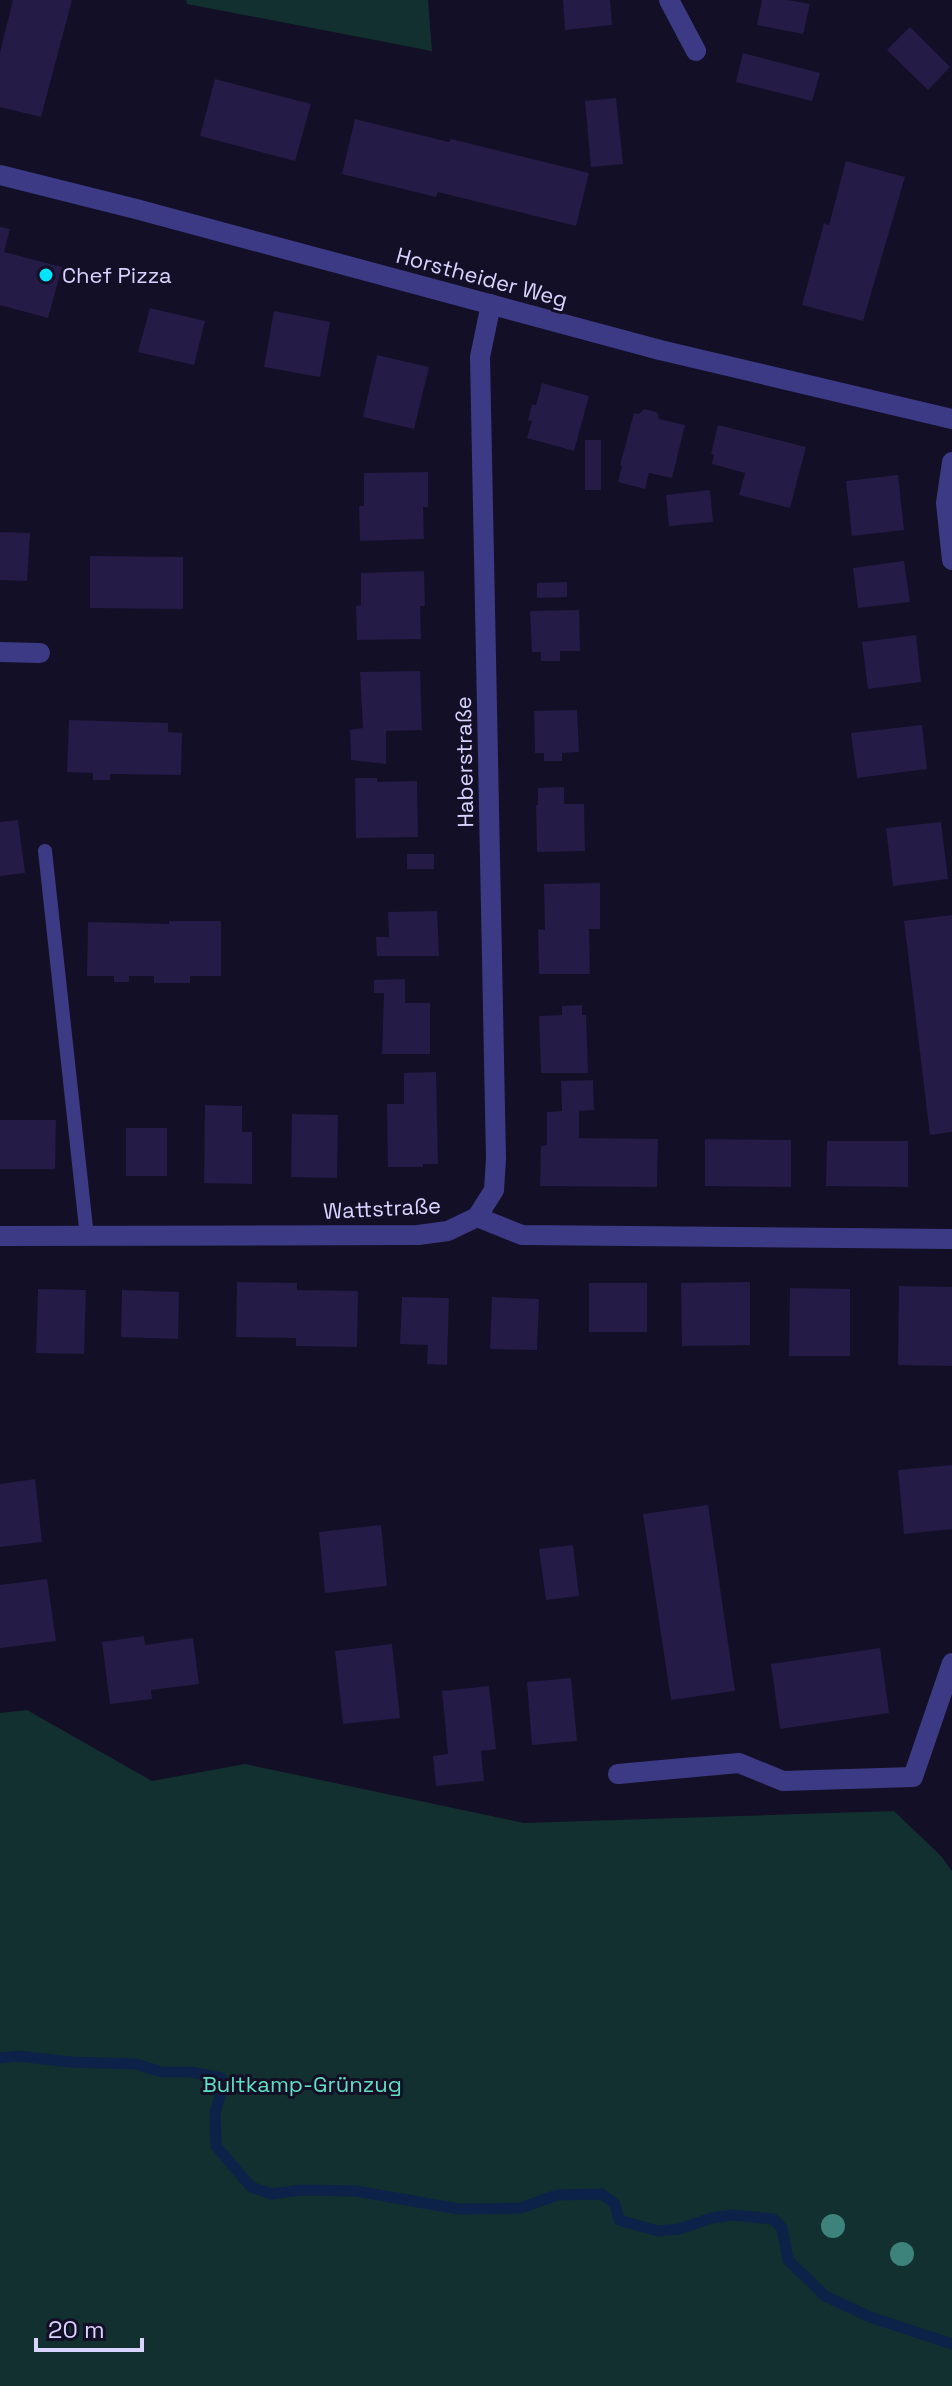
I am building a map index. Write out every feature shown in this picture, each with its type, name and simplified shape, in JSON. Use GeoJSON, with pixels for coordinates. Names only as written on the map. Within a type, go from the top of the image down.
{"type":"FeatureCollection","features":[{"type":"Feature","properties":{"kind":"street"},"geometry":{"type":"LineString","coordinates":[[669,0],[696,51]]}},
{"type":"Feature","properties":{"kind":"street","name":"Horstheider Weg"},"geometry":{"type":"LineString","coordinates":[[0,175],[660,350],[952,419]]}},
{"type":"Feature","properties":{"kind":"street","name":"Haberstraße"},"geometry":{"type":"LineString","coordinates":[[477,1217],[494,1190],[496,1159],[480,357],[491,304]]}},
{"type":"Feature","properties":{"kind":"street"},"geometry":{"type":"LineString","coordinates":[[952,462],[946,503],[952,560]]}},
{"type":"Feature","properties":{"kind":"street"},"geometry":{"type":"LineString","coordinates":[[0,652],[40,653]]}},
{"type":"Feature","properties":{"kind":"street"},"geometry":{"type":"LineString","coordinates":[[477,1217],[522,1235],[952,1239]]}},
{"type":"Feature","properties":{"kind":"street","name":"Wattstraße"},"geometry":{"type":"LineString","coordinates":[[0,1236],[418,1235],[448,1231],[477,1217]]}},
{"type":"Feature","properties":{"kind":"street"},"geometry":{"type":"LineString","coordinates":[[618,1774],[739,1763],[783,1781],[913,1777],[952,1663]]}},
{"type":"Feature","properties":{"kind":"lane"},"geometry":{"type":"LineString","coordinates":[[45,851],[87,1237]]}},
{"type":"Feature","properties":{"kind":"green space"},"geometry":{"type":"Polygon","coordinates":[[[186,0],[428,0],[432,51],[187,4],[186,0]]]}},
{"type":"Feature","properties":{"kind":"green space","name":"Bultkamp-Grünzug"},"geometry":{"type":"Polygon","coordinates":[[[27,1710],[152,1781],[245,1764],[524,1823],[894,1811],[941,1856],[952,1871],[952,2386],[0,2386],[0,1713],[27,1710]]]}},
{"type":"Feature","properties":{"kind":"building"},"geometry":{"type":"Polygon","coordinates":[[[13,0],[72,0],[41,117],[0,107],[0,52],[13,0]]]}},
{"type":"Feature","properties":{"kind":"building"},"geometry":{"type":"Polygon","coordinates":[[[563,0],[610,0],[612,25],[565,30],[563,0]]]}},
{"type":"Feature","properties":{"kind":"building"},"geometry":{"type":"Polygon","coordinates":[[[762,0],[810,4],[803,34],[757,25],[762,0]]]}},
{"type":"Feature","properties":{"kind":"building"},"geometry":{"type":"Polygon","coordinates":[[[910,27],[950,67],[928,90],[887,50],[910,27]]]}},
{"type":"Feature","properties":{"kind":"building"},"geometry":{"type":"Polygon","coordinates":[[[743,53],[820,73],[812,101],[736,82],[743,53]]]}},
{"type":"Feature","properties":{"kind":"building"},"geometry":{"type":"Polygon","coordinates":[[[215,79],[311,104],[295,161],[200,136],[215,79]]]}},
{"type":"Feature","properties":{"kind":"building"},"geometry":{"type":"Polygon","coordinates":[[[616,98],[623,164],[591,167],[585,101],[616,98]]]}},
{"type":"Feature","properties":{"kind":"building"},"geometry":{"type":"Polygon","coordinates":[[[355,119],[589,173],[576,226],[438,192],[436,197],[342,174],[355,119]]]}},
{"type":"Feature","properties":{"kind":"building"},"geometry":{"type":"Polygon","coordinates":[[[846,161],[905,177],[863,321],[802,305],[824,223],[829,225],[846,161]]]}},
{"type":"Feature","properties":{"kind":"building"},"geometry":{"type":"Polygon","coordinates":[[[0,227],[10,229],[4,252],[62,267],[48,318],[0,305],[0,227]]]}},
{"type":"Feature","properties":{"kind":"building"},"geometry":{"type":"Polygon","coordinates":[[[150,308],[205,321],[194,365],[138,352],[150,308]]]}},
{"type":"Feature","properties":{"kind":"building"},"geometry":{"type":"Polygon","coordinates":[[[274,311],[330,322],[320,377],[264,367],[274,311]]]}},
{"type":"Feature","properties":{"kind":"building"},"geometry":{"type":"Polygon","coordinates":[[[377,355],[429,367],[414,429],[363,417],[377,355]]]}},
{"type":"Feature","properties":{"kind":"building"},"geometry":{"type":"Polygon","coordinates":[[[542,383],[589,396],[574,451],[527,438],[532,405],[536,405],[542,383]]]}},
{"type":"Feature","properties":{"kind":"building"},"geometry":{"type":"Polygon","coordinates":[[[644,409],[657,412],[659,419],[685,425],[672,478],[649,473],[645,489],[618,482],[634,413],[639,414],[644,409]]]}},
{"type":"Feature","properties":{"kind":"building"},"geometry":{"type":"Polygon","coordinates":[[[718,425],[806,447],[790,508],[739,495],[745,473],[712,464],[714,455],[711,454],[718,425]]]}},
{"type":"Feature","properties":{"kind":"building"},"geometry":{"type":"Polygon","coordinates":[[[585,440],[601,440],[601,490],[585,490],[585,440]]]}},
{"type":"Feature","properties":{"kind":"building"},"geometry":{"type":"Polygon","coordinates":[[[428,472],[428,507],[423,507],[424,539],[360,541],[359,506],[364,506],[364,473],[428,472]]]}},
{"type":"Feature","properties":{"kind":"building"},"geometry":{"type":"Polygon","coordinates":[[[898,475],[904,530],[852,536],[846,481],[898,475]]]}},
{"type":"Feature","properties":{"kind":"building"},"geometry":{"type":"Polygon","coordinates":[[[710,490],[713,522],[669,526],[666,495],[710,490]]]}},
{"type":"Feature","properties":{"kind":"building"},"geometry":{"type":"Polygon","coordinates":[[[0,532],[30,533],[27,581],[0,580],[0,532]]]}},
{"type":"Feature","properties":{"kind":"building"},"geometry":{"type":"Polygon","coordinates":[[[90,556],[183,557],[183,609],[90,608],[90,556]]]}},
{"type":"Feature","properties":{"kind":"building"},"geometry":{"type":"Polygon","coordinates":[[[904,561],[910,602],[858,608],[853,568],[904,561]]]}},
{"type":"Feature","properties":{"kind":"building"},"geometry":{"type":"Polygon","coordinates":[[[424,571],[425,606],[420,606],[421,639],[357,640],[356,606],[361,605],[361,573],[424,571]]]}},
{"type":"Feature","properties":{"kind":"building"},"geometry":{"type":"Polygon","coordinates":[[[567,582],[567,597],[537,598],[537,583],[567,582]]]}},
{"type":"Feature","properties":{"kind":"building"},"geometry":{"type":"Polygon","coordinates":[[[579,610],[580,651],[560,651],[560,661],[541,661],[541,652],[532,652],[530,611],[579,610]]]}},
{"type":"Feature","properties":{"kind":"building"},"geometry":{"type":"Polygon","coordinates":[[[916,635],[921,682],[868,689],[862,642],[916,635]]]}},
{"type":"Feature","properties":{"kind":"building"},"geometry":{"type":"Polygon","coordinates":[[[420,671],[422,730],[386,731],[386,764],[351,760],[350,730],[363,728],[360,672],[420,671]]]}},
{"type":"Feature","properties":{"kind":"building"},"geometry":{"type":"Polygon","coordinates":[[[577,710],[579,752],[562,753],[562,761],[544,761],[544,753],[535,753],[534,711],[577,710]]]}},
{"type":"Feature","properties":{"kind":"building"},"geometry":{"type":"Polygon","coordinates":[[[69,720],[168,723],[168,732],[182,733],[181,775],[110,774],[110,780],[93,780],[93,773],[67,772],[69,720]]]}},
{"type":"Feature","properties":{"kind":"building"},"geometry":{"type":"Polygon","coordinates":[[[922,725],[927,769],[857,778],[851,733],[922,725]]]}},
{"type":"Feature","properties":{"kind":"building"},"geometry":{"type":"Polygon","coordinates":[[[355,778],[377,778],[377,782],[417,781],[418,837],[356,838],[355,778]]]}},
{"type":"Feature","properties":{"kind":"building"},"geometry":{"type":"Polygon","coordinates":[[[564,787],[564,804],[584,804],[585,851],[537,852],[538,788],[564,787]]]}},
{"type":"Feature","properties":{"kind":"building"},"geometry":{"type":"Polygon","coordinates":[[[18,820],[25,873],[0,876],[0,822],[18,820]]]}},
{"type":"Feature","properties":{"kind":"building"},"geometry":{"type":"Polygon","coordinates":[[[941,822],[948,879],[893,886],[886,828],[941,822]]]}},
{"type":"Feature","properties":{"kind":"building"},"geometry":{"type":"Polygon","coordinates":[[[407,854],[434,854],[434,869],[407,869],[407,854]]]}},
{"type":"Feature","properties":{"kind":"building"},"geometry":{"type":"Polygon","coordinates":[[[600,883],[600,929],[589,929],[590,974],[539,974],[538,929],[545,930],[544,884],[600,883]]]}},
{"type":"Feature","properties":{"kind":"building"},"geometry":{"type":"Polygon","coordinates":[[[437,911],[439,956],[377,956],[376,937],[389,937],[388,912],[437,911]]]}},
{"type":"Feature","properties":{"kind":"building"},"geometry":{"type":"Polygon","coordinates":[[[952,915],[952,1132],[930,1135],[904,921],[952,915]]]}},
{"type":"Feature","properties":{"kind":"building"},"geometry":{"type":"Polygon","coordinates":[[[169,921],[221,921],[221,976],[190,976],[190,983],[154,983],[154,976],[129,976],[129,982],[114,982],[114,976],[87,976],[88,922],[169,924],[169,921]]]}},
{"type":"Feature","properties":{"kind":"building"},"geometry":{"type":"Polygon","coordinates":[[[405,979],[405,1003],[430,1003],[430,1054],[382,1054],[384,993],[374,993],[374,980],[405,979]]]}},
{"type":"Feature","properties":{"kind":"building"},"geometry":{"type":"Polygon","coordinates":[[[582,1005],[582,1015],[586,1015],[588,1073],[541,1073],[539,1016],[562,1015],[562,1006],[582,1005]]]}},
{"type":"Feature","properties":{"kind":"building"},"geometry":{"type":"Polygon","coordinates":[[[436,1072],[438,1164],[388,1167],[387,1104],[404,1104],[404,1073],[436,1072]]]}},
{"type":"Feature","properties":{"kind":"building"},"geometry":{"type":"Polygon","coordinates":[[[593,1080],[594,1110],[579,1111],[579,1138],[658,1139],[657,1187],[540,1186],[541,1146],[547,1145],[547,1112],[562,1111],[561,1081],[593,1080]]]}},
{"type":"Feature","properties":{"kind":"building"},"geometry":{"type":"Polygon","coordinates":[[[205,1105],[242,1106],[242,1132],[252,1132],[252,1184],[204,1183],[205,1105]]]}},
{"type":"Feature","properties":{"kind":"building"},"geometry":{"type":"Polygon","coordinates":[[[292,1114],[338,1115],[337,1178],[291,1177],[292,1114]]]}},
{"type":"Feature","properties":{"kind":"building"},"geometry":{"type":"Polygon","coordinates":[[[0,1120],[56,1120],[55,1169],[0,1169],[0,1120]]]}},
{"type":"Feature","properties":{"kind":"building"},"geometry":{"type":"Polygon","coordinates":[[[126,1128],[167,1128],[167,1176],[126,1176],[126,1128]]]}},
{"type":"Feature","properties":{"kind":"building"},"geometry":{"type":"Polygon","coordinates":[[[705,1139],[791,1140],[791,1187],[705,1186],[705,1139]]]}},
{"type":"Feature","properties":{"kind":"building"},"geometry":{"type":"Polygon","coordinates":[[[827,1141],[908,1141],[908,1187],[826,1186],[827,1141]]]}},
{"type":"Feature","properties":{"kind":"building"},"geometry":{"type":"Polygon","coordinates":[[[237,1282],[297,1283],[297,1290],[358,1291],[357,1347],[296,1346],[296,1338],[236,1337],[237,1282]]]}},
{"type":"Feature","properties":{"kind":"building"},"geometry":{"type":"Polygon","coordinates":[[[750,1282],[750,1345],[682,1346],[681,1283],[750,1282]]]}},
{"type":"Feature","properties":{"kind":"building"},"geometry":{"type":"Polygon","coordinates":[[[589,1283],[647,1283],[647,1332],[589,1332],[589,1283]]]}},
{"type":"Feature","properties":{"kind":"building"},"geometry":{"type":"Polygon","coordinates":[[[899,1286],[952,1287],[952,1366],[898,1365],[899,1286]]]}},
{"type":"Feature","properties":{"kind":"building"},"geometry":{"type":"Polygon","coordinates":[[[790,1288],[850,1289],[850,1356],[789,1356],[790,1288]]]}},
{"type":"Feature","properties":{"kind":"building"},"geometry":{"type":"Polygon","coordinates":[[[38,1289],[86,1290],[84,1354],[36,1353],[38,1289]]]}},
{"type":"Feature","properties":{"kind":"building"},"geometry":{"type":"Polygon","coordinates":[[[122,1290],[179,1292],[178,1339],[121,1337],[122,1290]]]}},
{"type":"Feature","properties":{"kind":"building"},"geometry":{"type":"Polygon","coordinates":[[[402,1297],[449,1298],[447,1365],[427,1364],[428,1345],[400,1344],[402,1297]]]}},
{"type":"Feature","properties":{"kind":"building"},"geometry":{"type":"Polygon","coordinates":[[[492,1297],[539,1299],[537,1350],[490,1349],[492,1297]]]}},
{"type":"Feature","properties":{"kind":"building"},"geometry":{"type":"Polygon","coordinates":[[[952,1465],[952,1529],[904,1534],[898,1470],[952,1465]]]}},
{"type":"Feature","properties":{"kind":"building"},"geometry":{"type":"Polygon","coordinates":[[[35,1479],[42,1542],[0,1547],[0,1484],[35,1479]]]}},
{"type":"Feature","properties":{"kind":"building"},"geometry":{"type":"Polygon","coordinates":[[[708,1505],[735,1691],[671,1700],[643,1514],[708,1505]]]}},
{"type":"Feature","properties":{"kind":"building"},"geometry":{"type":"Polygon","coordinates":[[[381,1525],[387,1586],[325,1593],[319,1532],[381,1525]]]}},
{"type":"Feature","properties":{"kind":"building"},"geometry":{"type":"Polygon","coordinates":[[[573,1545],[579,1596],[546,1600],[539,1549],[573,1545]]]}},
{"type":"Feature","properties":{"kind":"building"},"geometry":{"type":"Polygon","coordinates":[[[47,1579],[56,1641],[0,1648],[0,1585],[47,1579]]]}},
{"type":"Feature","properties":{"kind":"building"},"geometry":{"type":"Polygon","coordinates":[[[144,1636],[145,1645],[193,1638],[199,1684],[151,1690],[152,1699],[110,1704],[102,1642],[144,1636]]]}},
{"type":"Feature","properties":{"kind":"building"},"geometry":{"type":"Polygon","coordinates":[[[392,1644],[400,1718],[343,1724],[335,1651],[392,1644]]]}},
{"type":"Feature","properties":{"kind":"building"},"geometry":{"type":"Polygon","coordinates":[[[880,1648],[889,1713],[780,1729],[771,1664],[880,1648]]]}},
{"type":"Feature","properties":{"kind":"building"},"geometry":{"type":"Polygon","coordinates":[[[571,1678],[577,1741],[532,1745],[527,1682],[571,1678]]]}},
{"type":"Feature","properties":{"kind":"building"},"geometry":{"type":"Polygon","coordinates":[[[489,1686],[496,1749],[481,1751],[484,1781],[436,1786],[433,1756],[448,1754],[442,1691],[489,1686]]]}},
{"type":"Feature","properties":{"kind":"waterway"},"geometry":{"type":"LineString","coordinates":[[0,2058],[18,2056],[71,2062],[136,2064],[162,2072],[192,2072],[221,2078],[223,2085],[215,2113],[216,2146],[251,2187],[272,2194],[301,2190],[356,2191],[459,2209],[521,2208],[557,2195],[602,2194],[615,2204],[619,2220],[658,2231],[679,2229],[733,2215],[773,2219],[782,2228],[788,2260],[825,2296],[870,2317],[952,2344]]}},
{"type":"Feature","properties":{"kind":"place","name":"Chef Pizza"},"geometry":{"type":"Point","coordinates":[46,275]}}]}
